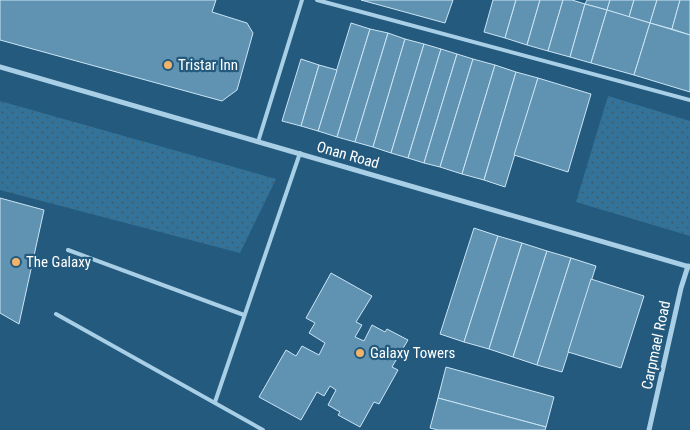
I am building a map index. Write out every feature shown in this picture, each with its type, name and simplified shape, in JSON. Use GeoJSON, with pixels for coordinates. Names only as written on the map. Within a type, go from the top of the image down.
{"type":"FeatureCollection","features":[{"type":"Feature","properties":{"kind":"street","name":"Onan Road"},"geometry":{"type":"LineString","coordinates":[[0,67],[689,266]]}},
{"type":"Feature","properties":{"kind":"street","name":"Carpmael Road"},"geometry":{"type":"LineString","coordinates":[[649,430],[681,288],[689,266]]}},
{"type":"Feature","properties":{"kind":"lane"},"geometry":{"type":"LineString","coordinates":[[258,142],[302,0]]}},
{"type":"Feature","properties":{"kind":"lane"},"geometry":{"type":"LineString","coordinates":[[317,0],[690,100]]}},
{"type":"Feature","properties":{"kind":"lane"},"geometry":{"type":"LineString","coordinates":[[215,402],[300,154]]}},
{"type":"Feature","properties":{"kind":"lane"},"geometry":{"type":"LineString","coordinates":[[68,250],[244,315]]}},
{"type":"Feature","properties":{"kind":"lane"},"geometry":{"type":"LineString","coordinates":[[56,314],[264,430]]}},
{"type":"Feature","properties":{"kind":"shaded area"},"geometry":{"type":"Polygon","coordinates":[[[608,96],[690,121],[690,236],[576,202],[608,96]]]}},
{"type":"Feature","properties":{"kind":"shaded area"},"geometry":{"type":"Polygon","coordinates":[[[0,101],[276,179],[240,253],[0,190],[0,101]]]}},
{"type":"Feature","properties":{"kind":"building","name":"Tristar Inn"},"geometry":{"type":"Polygon","coordinates":[[[0,0],[216,0],[212,12],[247,23],[253,33],[237,90],[222,101],[0,40],[0,0]]]}},
{"type":"Feature","properties":{"kind":"building"},"geometry":{"type":"Polygon","coordinates":[[[361,0],[453,0],[445,23],[361,0]]]}},
{"type":"Feature","properties":{"kind":"building"},"geometry":{"type":"Polygon","coordinates":[[[493,0],[516,0],[505,38],[484,32],[493,0]]]}},
{"type":"Feature","properties":{"kind":"building"},"geometry":{"type":"Polygon","coordinates":[[[516,0],[540,0],[527,45],[505,38],[516,0]]]}},
{"type":"Feature","properties":{"kind":"building"},"geometry":{"type":"Polygon","coordinates":[[[540,0],[563,0],[548,51],[527,45],[540,0]]]}},
{"type":"Feature","properties":{"kind":"building"},"geometry":{"type":"Polygon","coordinates":[[[563,0],[572,0],[585,4],[570,57],[548,51],[563,0]]]}},
{"type":"Feature","properties":{"kind":"building"},"geometry":{"type":"Polygon","coordinates":[[[587,0],[610,0],[607,10],[585,4],[587,0]]]}},
{"type":"Feature","properties":{"kind":"building"},"geometry":{"type":"Polygon","coordinates":[[[610,0],[634,0],[629,17],[607,10],[610,0]]]}},
{"type":"Feature","properties":{"kind":"building"},"geometry":{"type":"Polygon","coordinates":[[[634,0],[657,0],[650,23],[629,17],[634,0]]]}},
{"type":"Feature","properties":{"kind":"building"},"geometry":{"type":"Polygon","coordinates":[[[657,0],[680,0],[672,29],[650,23],[657,0]]]}},
{"type":"Feature","properties":{"kind":"building"},"geometry":{"type":"Polygon","coordinates":[[[680,0],[690,0],[690,35],[672,29],[680,0]]]}},
{"type":"Feature","properties":{"kind":"building"},"geometry":{"type":"Polygon","coordinates":[[[585,4],[607,10],[591,63],[570,57],[585,4]]]}},
{"type":"Feature","properties":{"kind":"building"},"geometry":{"type":"Polygon","coordinates":[[[607,10],[650,23],[634,75],[591,63],[607,10]]]}},
{"type":"Feature","properties":{"kind":"building"},"geometry":{"type":"Polygon","coordinates":[[[351,23],[370,29],[337,137],[318,131],[351,23]]]}},
{"type":"Feature","properties":{"kind":"building"},"geometry":{"type":"Polygon","coordinates":[[[650,23],[690,35],[690,92],[634,75],[650,23]]]}},
{"type":"Feature","properties":{"kind":"building"},"geometry":{"type":"Polygon","coordinates":[[[370,29],[388,33],[355,142],[337,137],[370,29]]]}},
{"type":"Feature","properties":{"kind":"building"},"geometry":{"type":"Polygon","coordinates":[[[388,33],[405,39],[373,147],[355,142],[388,33]]]}},
{"type":"Feature","properties":{"kind":"building"},"geometry":{"type":"Polygon","coordinates":[[[405,39],[424,44],[391,153],[373,147],[405,39]]]}},
{"type":"Feature","properties":{"kind":"building"},"geometry":{"type":"Polygon","coordinates":[[[424,44],[441,49],[408,158],[391,153],[424,44]]]}},
{"type":"Feature","properties":{"kind":"building"},"geometry":{"type":"Polygon","coordinates":[[[441,49],[457,54],[424,163],[408,158],[441,49]]]}},
{"type":"Feature","properties":{"kind":"building"},"geometry":{"type":"Polygon","coordinates":[[[457,54],[473,59],[440,167],[424,163],[457,54]]]}},
{"type":"Feature","properties":{"kind":"building"},"geometry":{"type":"Polygon","coordinates":[[[301,59],[319,65],[301,126],[282,121],[301,59]]]}},
{"type":"Feature","properties":{"kind":"building"},"geometry":{"type":"Polygon","coordinates":[[[473,59],[495,65],[462,174],[440,167],[473,59]]]}},
{"type":"Feature","properties":{"kind":"building"},"geometry":{"type":"Polygon","coordinates":[[[319,65],[337,70],[318,131],[301,126],[319,65]]]}},
{"type":"Feature","properties":{"kind":"building"},"geometry":{"type":"Polygon","coordinates":[[[495,65],[516,72],[484,180],[462,174],[495,65]]]}},
{"type":"Feature","properties":{"kind":"building"},"geometry":{"type":"Polygon","coordinates":[[[516,72],[538,78],[505,187],[484,180],[516,72]]]}},
{"type":"Feature","properties":{"kind":"building"},"geometry":{"type":"Polygon","coordinates":[[[538,78],[591,94],[568,172],[514,155],[538,78]]]}},
{"type":"Feature","properties":{"kind":"building","name":"The Galaxy"},"geometry":{"type":"Polygon","coordinates":[[[0,198],[44,210],[19,324],[0,313],[0,198]]]}},
{"type":"Feature","properties":{"kind":"building"},"geometry":{"type":"Polygon","coordinates":[[[474,228],[498,236],[464,342],[440,334],[474,228]]]}},
{"type":"Feature","properties":{"kind":"building"},"geometry":{"type":"Polygon","coordinates":[[[498,236],[522,243],[489,349],[464,342],[498,236]]]}},
{"type":"Feature","properties":{"kind":"building"},"geometry":{"type":"Polygon","coordinates":[[[522,243],[547,251],[513,357],[489,349],[522,243]]]}},
{"type":"Feature","properties":{"kind":"building"},"geometry":{"type":"Polygon","coordinates":[[[547,251],[571,258],[537,365],[513,357],[547,251]]]}},
{"type":"Feature","properties":{"kind":"building"},"geometry":{"type":"Polygon","coordinates":[[[571,258],[596,266],[562,372],[537,365],[571,258]]]}},
{"type":"Feature","properties":{"kind":"building","name":"Galaxy Towers"},"geometry":{"type":"Polygon","coordinates":[[[331,273],[372,296],[356,322],[362,325],[355,337],[364,341],[372,325],[385,332],[387,329],[408,340],[392,367],[398,370],[379,404],[374,402],[360,427],[338,415],[340,412],[328,405],[336,390],[330,386],[324,396],[317,392],[301,420],[259,397],[286,350],[296,356],[302,346],[319,355],[325,343],[309,333],[315,323],[306,318],[331,273]]]}},
{"type":"Feature","properties":{"kind":"building"},"geometry":{"type":"Polygon","coordinates":[[[591,279],[644,296],[621,368],[568,352],[591,279]]]}},
{"type":"Feature","properties":{"kind":"building"},"geometry":{"type":"Polygon","coordinates":[[[446,367],[554,397],[546,427],[438,398],[446,367]]]}},
{"type":"Feature","properties":{"kind":"building"},"geometry":{"type":"Polygon","coordinates":[[[438,398],[546,427],[545,430],[438,430],[430,428],[438,398]]]}},
{"type":"Feature","properties":{"kind":"place","name":"Tristar Inn"},"geometry":{"type":"Point","coordinates":[168,65]}},
{"type":"Feature","properties":{"kind":"place","name":"The Galaxy"},"geometry":{"type":"Point","coordinates":[16,262]}},
{"type":"Feature","properties":{"kind":"place","name":"Galaxy Towers"},"geometry":{"type":"Point","coordinates":[360,353]}}]}
